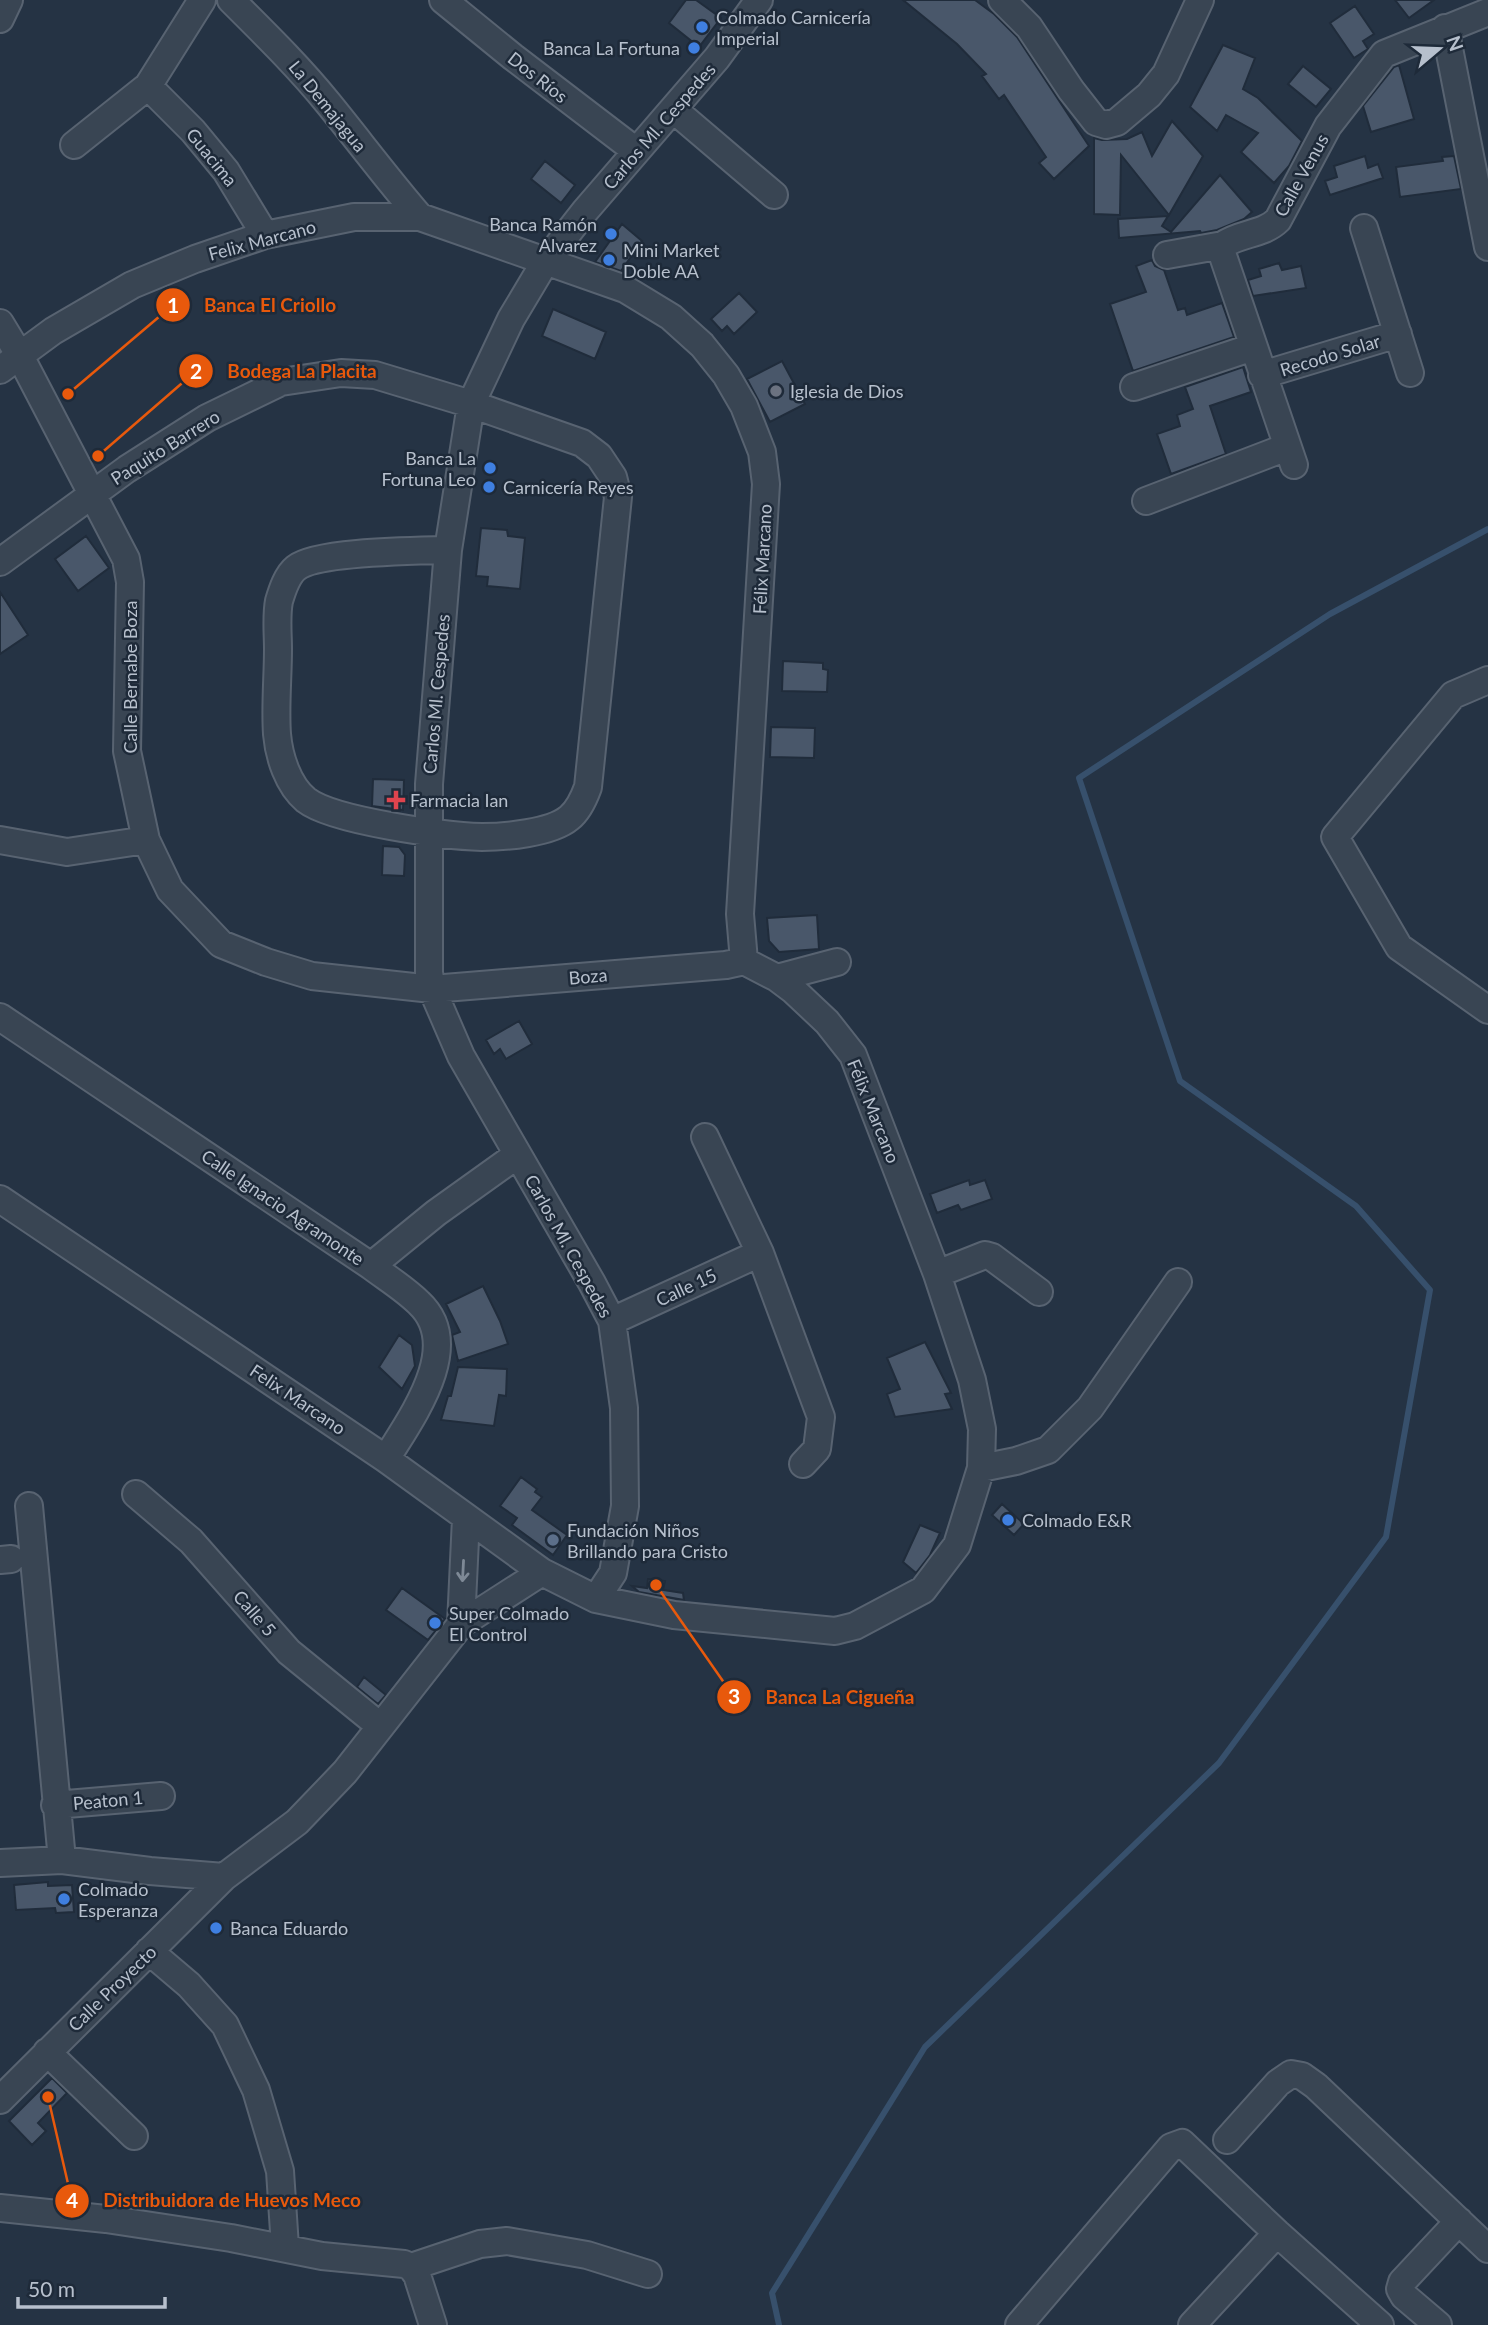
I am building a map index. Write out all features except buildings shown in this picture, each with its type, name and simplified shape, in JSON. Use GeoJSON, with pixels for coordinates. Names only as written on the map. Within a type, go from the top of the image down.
{"type":"FeatureCollection","features":[{"type":"Feature","properties":{"kind":"street"},"geometry":{"type":"LineString","coordinates":[[0,19],[9,0]]}},
{"type":"Feature","properties":{"kind":"street"},"geometry":{"type":"LineString","coordinates":[[74,145],[148,86],[202,0]]}},
{"type":"Feature","properties":{"kind":"street","name":"La Demajagua"},"geometry":{"type":"LineString","coordinates":[[231,0],[283,52],[328,103],[379,170],[420,217]]}},
{"type":"Feature","properties":{"kind":"street","name":"Dos Ríos"},"geometry":{"type":"LineString","coordinates":[[443,0],[636,151]]}},
{"type":"Feature","properties":{"kind":"street","name":"Carlos Ml. Cespedes"},"geometry":{"type":"LineString","coordinates":[[596,1599],[613,1573],[625,1506],[624,1408],[612,1321],[593,1283],[461,1056],[432,989],[429,973],[429,783],[447,550],[471,404],[510,319],[545,262],[716,58],[759,0]]}},
{"type":"Feature","properties":{"kind":"street"},"geometry":{"type":"LineString","coordinates":[[1002,0],[1029,27],[1096,122],[1106,125],[1117,122],[1149,95],[1166,74],[1200,0]]}},
{"type":"Feature","properties":{"kind":"street","name":"Calle Venus"},"geometry":{"type":"LineString","coordinates":[[1167,255],[1223,245],[1230,240],[1272,226],[1278,220],[1328,126],[1384,54],[1488,12]]}},
{"type":"Feature","properties":{"kind":"street"},"geometry":{"type":"LineString","coordinates":[[1445,28],[1485,220],[1488,247]]}},
{"type":"Feature","properties":{"kind":"street","name":"Guacima"},"geometry":{"type":"LineString","coordinates":[[148,86],[193,131],[226,171],[265,235]]}},
{"type":"Feature","properties":{"kind":"street"},"geometry":{"type":"LineString","coordinates":[[673,109],[774,195]]}},
{"type":"Feature","properties":{"kind":"street","name":"Felix Marcano"},"geometry":{"type":"LineString","coordinates":[[10,363],[53,331],[132,285],[195,259],[265,235],[354,217],[420,217],[545,262]]}},
{"type":"Feature","properties":{"kind":"street"},"geometry":{"type":"LineString","coordinates":[[1364,228],[1410,373]]}},
{"type":"Feature","properties":{"kind":"street"},"geometry":{"type":"LineString","coordinates":[[1146,501],[1291,456],[1222,253],[1223,245]]}},
{"type":"Feature","properties":{"kind":"street","name":"Félix Marcano"},"geometry":{"type":"LineString","coordinates":[[545,262],[625,289],[671,317],[702,345],[726,374],[744,406],[762,452],[766,484],[740,914],[744,961],[777,978],[827,1022],[853,1055],[937,1275],[972,1380],[982,1429],[981,1468],[957,1545],[923,1590],[855,1626],[835,1631],[674,1615],[596,1599]]}},
{"type":"Feature","properties":{"kind":"street","name":"Calle Bernabe Boza"},"geometry":{"type":"LineString","coordinates":[[0,323],[10,363],[92,496],[126,559],[130,582],[127,751],[146,840],[170,890],[221,944],[266,962],[312,976],[432,989]]}},
{"type":"Feature","properties":{"kind":"street","name":"Recodo Solar"},"geometry":{"type":"LineString","coordinates":[[1262,375],[1398,334]]}},
{"type":"Feature","properties":{"kind":"street"},"geometry":{"type":"LineString","coordinates":[[1134,387],[1253,347]]}},
{"type":"Feature","properties":{"kind":"street","name":"Paquito Barrero"},"geometry":{"type":"LineString","coordinates":[[0,562],[127,469],[207,418],[281,382],[341,373],[375,375],[471,404],[582,443],[599,456],[613,477],[618,497],[588,787],[581,803],[569,818],[552,827],[533,832],[482,837],[356,820],[327,812],[307,801],[292,785],[277,735],[279,602],[288,577],[297,567],[308,563],[376,552],[447,550]]}},
{"type":"Feature","properties":{"kind":"street"},"geometry":{"type":"LineString","coordinates":[[1488,680],[1453,695],[1335,837],[1398,947],[1488,1010]]}},
{"type":"Feature","properties":{"kind":"street"},"geometry":{"type":"LineString","coordinates":[[0,840],[67,852],[146,840]]}},
{"type":"Feature","properties":{"kind":"street","name":"Boza"},"geometry":{"type":"LineString","coordinates":[[432,989],[726,965],[744,961]]}},
{"type":"Feature","properties":{"kind":"street"},"geometry":{"type":"LineString","coordinates":[[777,978],[837,962]]}},
{"type":"Feature","properties":{"kind":"street","name":"Calle Ignacio Agramonte"},"geometry":{"type":"LineString","coordinates":[[0,1017],[371,1266],[420,1303],[437,1334],[436,1352],[426,1395],[386,1459]]}},
{"type":"Feature","properties":{"kind":"street"},"geometry":{"type":"LineString","coordinates":[[705,1137],[761,1253],[821,1417],[817,1449],[803,1464]]}},
{"type":"Feature","properties":{"kind":"street"},"geometry":{"type":"LineString","coordinates":[[371,1266],[436,1213],[517,1155]]}},
{"type":"Feature","properties":{"kind":"street","name":"Felix Marcano"},"geometry":{"type":"LineString","coordinates":[[0,1199],[386,1459],[542,1572],[596,1599]]}},
{"type":"Feature","properties":{"kind":"street","name":"Calle 15"},"geometry":{"type":"LineString","coordinates":[[612,1321],[761,1253]]}},
{"type":"Feature","properties":{"kind":"street"},"geometry":{"type":"LineString","coordinates":[[937,1275],[985,1255],[992,1257],[1039,1292]]}},
{"type":"Feature","properties":{"kind":"street"},"geometry":{"type":"LineString","coordinates":[[981,1468],[1016,1461],[1048,1450],[1090,1408],[1178,1282]]}},
{"type":"Feature","properties":{"kind":"street","name":"Calle 5"},"geometry":{"type":"LineString","coordinates":[[136,1494],[191,1541],[289,1652],[380,1726]]}},
{"type":"Feature","properties":{"kind":"street"},"geometry":{"type":"LineString","coordinates":[[29,1506],[62,1860]]}},
{"type":"Feature","properties":{"kind":"street"},"geometry":{"type":"LineString","coordinates":[[461,1624],[466,1518]]}},
{"type":"Feature","properties":{"kind":"street","name":"Calle Proyecto"},"geometry":{"type":"LineString","coordinates":[[0,2100],[225,1877],[297,1822],[345,1772],[461,1624],[542,1572]]}},
{"type":"Feature","properties":{"kind":"street","name":"Peaton 1"},"geometry":{"type":"LineString","coordinates":[[55,1805],[161,1796]]}},
{"type":"Feature","properties":{"kind":"street"},"geometry":{"type":"LineString","coordinates":[[0,1863],[62,1860],[225,1877]]}},
{"type":"Feature","properties":{"kind":"street"},"geometry":{"type":"LineString","coordinates":[[149,1951],[189,1985],[225,2025],[256,2090],[279,2171],[285,2247]]}},
{"type":"Feature","properties":{"kind":"street"},"geometry":{"type":"LineString","coordinates":[[47,2052],[134,2136]]}},
{"type":"Feature","properties":{"kind":"street"},"geometry":{"type":"LineString","coordinates":[[1227,2140],[1278,2083],[1291,2074],[1302,2076],[1316,2086],[1488,2249]]}},
{"type":"Feature","properties":{"kind":"street"},"geometry":{"type":"LineString","coordinates":[[1019,2325],[1175,2144],[1182,2143],[1378,2324]]}},
{"type":"Feature","properties":{"kind":"street"},"geometry":{"type":"LineString","coordinates":[[0,2208],[106,2219],[285,2247],[322,2256],[404,2264],[411,2267],[417,2275],[433,2325]]}},
{"type":"Feature","properties":{"kind":"street"},"geometry":{"type":"LineString","coordinates":[[1437,2325],[1404,2296],[1400,2289],[1402,2281],[1459,2221]]}},
{"type":"Feature","properties":{"kind":"street"},"geometry":{"type":"LineString","coordinates":[[1192,2325],[1277,2233]]}},
{"type":"Feature","properties":{"kind":"street"},"geometry":{"type":"LineString","coordinates":[[411,2267],[480,2244],[507,2241],[587,2255],[648,2274]]}},
{"type":"Feature","properties":{"kind":"waterway"},"geometry":{"type":"LineString","coordinates":[[779,2325],[772,2293],[925,2047],[1219,1763],[1386,1537],[1430,1290],[1356,1206],[1180,1081],[1079,778],[1330,614],[1488,529]]}},
{"type":"Feature","properties":{"kind":"place","name":"Colmado Carnicería Imperial"},"geometry":{"type":"Point","coordinates":[702,27]}},
{"type":"Feature","properties":{"kind":"place","name":"Banca La Fortuna"},"geometry":{"type":"Point","coordinates":[694,48]}},
{"type":"Feature","properties":{"kind":"place","name":"Banca Ramón Alvarez"},"geometry":{"type":"Point","coordinates":[611,234]}},
{"type":"Feature","properties":{"kind":"place","name":"Mini Market Doble AA"},"geometry":{"type":"Point","coordinates":[609,260]}},
{"type":"Feature","properties":{"kind":"place","name":"Iglesia de Dios"},"geometry":{"type":"Point","coordinates":[776,391]}},
{"type":"Feature","properties":{"kind":"place","name":"Banca El Criollo"},"geometry":{"type":"Point","coordinates":[68,394]}},
{"type":"Feature","properties":{"kind":"place","name":"Bodega La Placita"},"geometry":{"type":"Point","coordinates":[98,456]}},
{"type":"Feature","properties":{"kind":"place","name":"Banca La Fortuna Leo"},"geometry":{"type":"Point","coordinates":[490,468]}},
{"type":"Feature","properties":{"kind":"place","name":"Carnicería Reyes"},"geometry":{"type":"Point","coordinates":[489,487]}},
{"type":"Feature","properties":{"kind":"place","name":"Farmacia Ian"},"geometry":{"type":"Point","coordinates":[396,800]}},
{"type":"Feature","properties":{"kind":"place","name":"Colmado E&R"},"geometry":{"type":"Point","coordinates":[1008,1520]}},
{"type":"Feature","properties":{"kind":"place","name":"Fundación Niños Brillando para Cristo"},"geometry":{"type":"Point","coordinates":[553,1540]}},
{"type":"Feature","properties":{"kind":"place","name":"Banca La Cigueña"},"geometry":{"type":"Point","coordinates":[656,1585]}},
{"type":"Feature","properties":{"kind":"place","name":"Super Colmado El Control"},"geometry":{"type":"Point","coordinates":[435,1623]}},
{"type":"Feature","properties":{"kind":"place","name":"Colmado Esperanza"},"geometry":{"type":"Point","coordinates":[64,1899]}},
{"type":"Feature","properties":{"kind":"place","name":"Banca Eduardo"},"geometry":{"type":"Point","coordinates":[216,1928]}},
{"type":"Feature","properties":{"kind":"place","name":"Distribuidora de Huevos Meco"},"geometry":{"type":"Point","coordinates":[48,2097]}}]}
